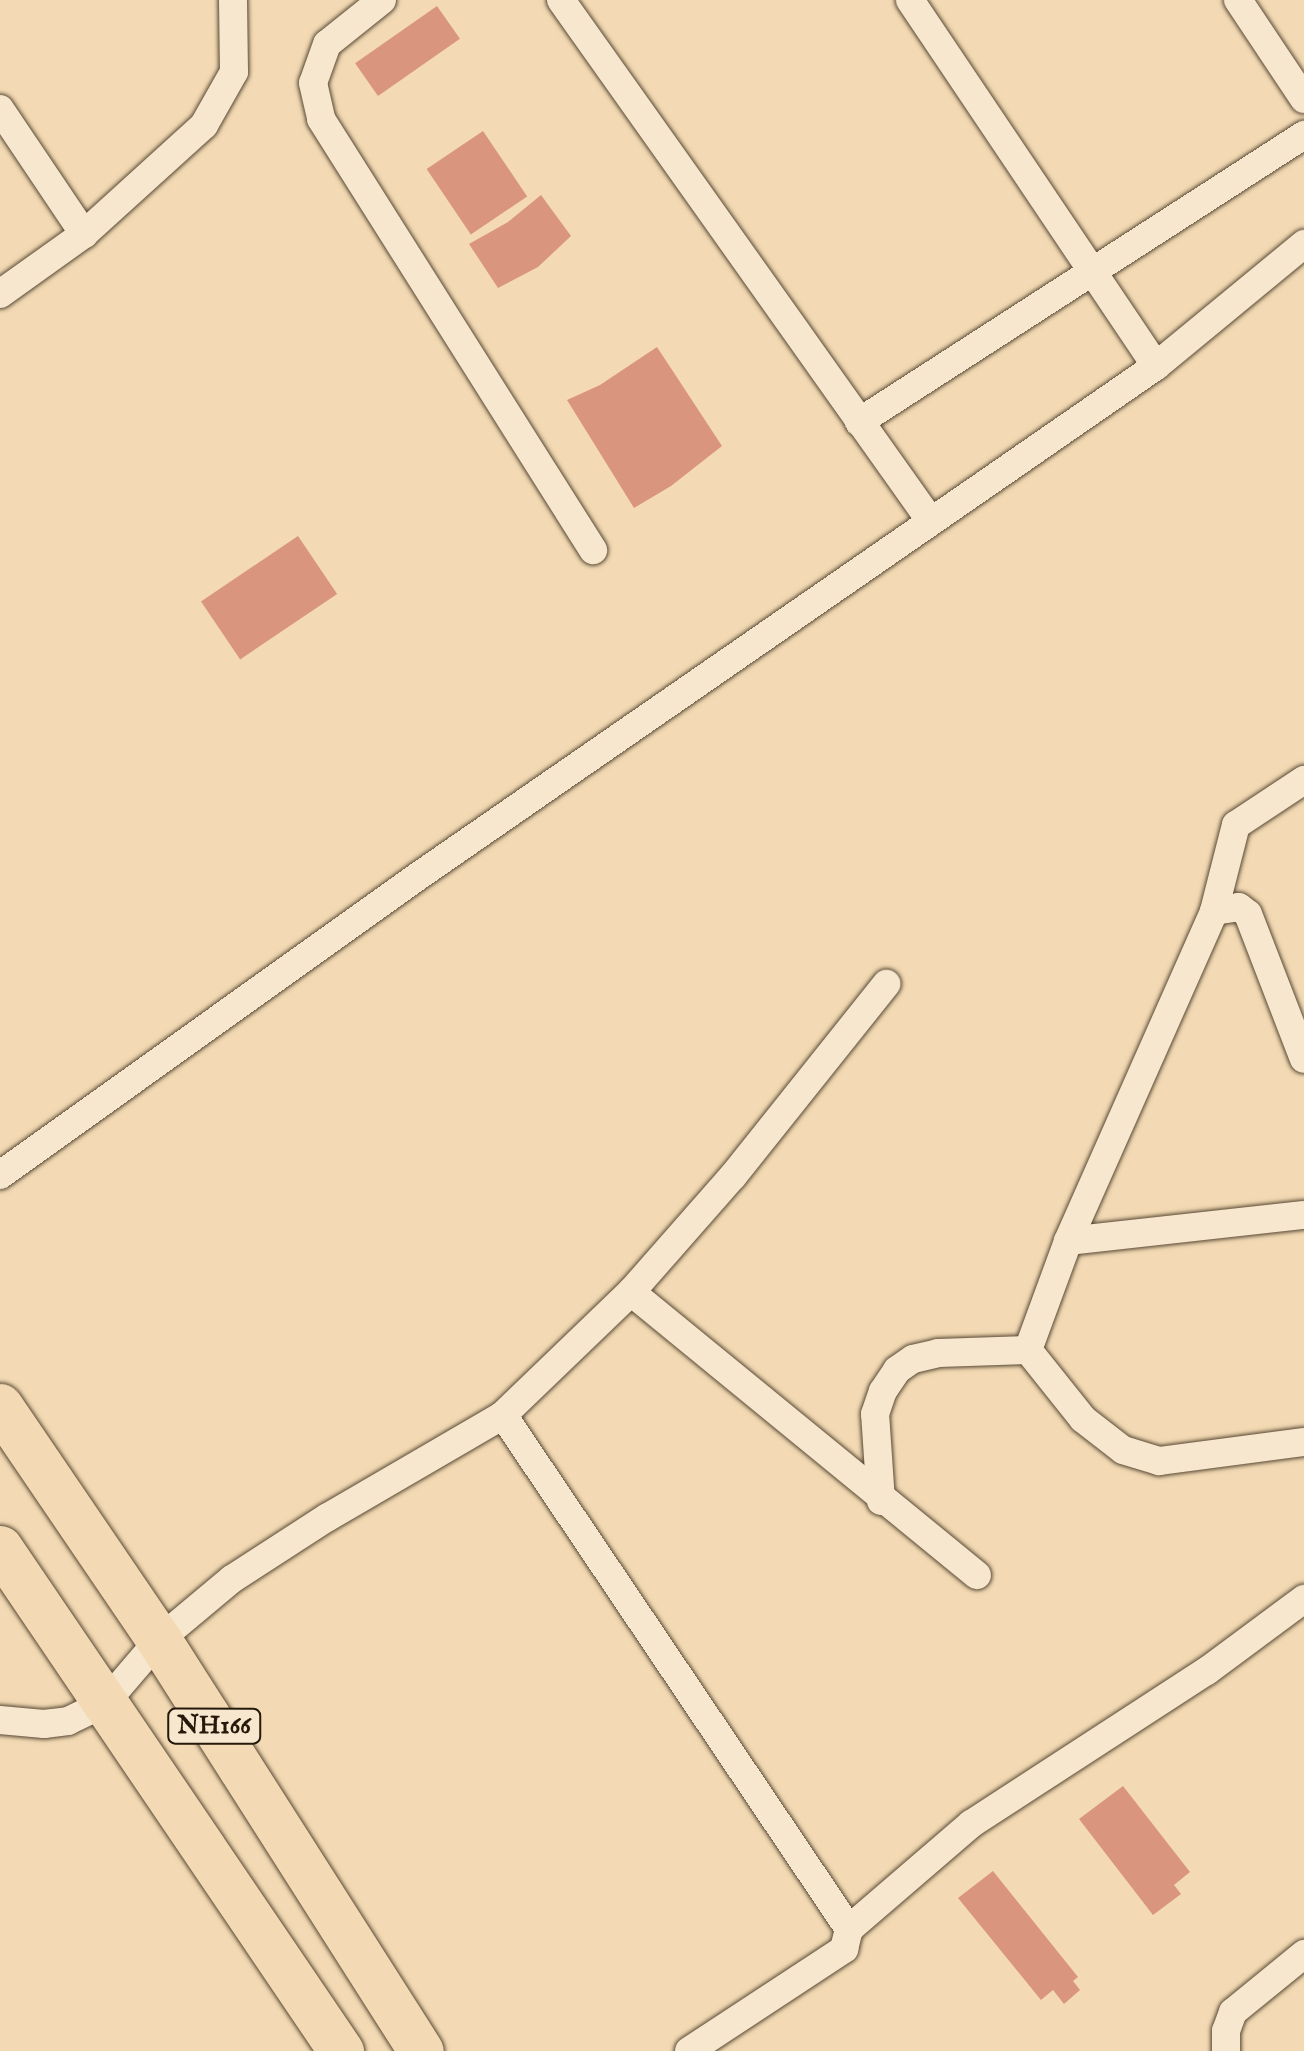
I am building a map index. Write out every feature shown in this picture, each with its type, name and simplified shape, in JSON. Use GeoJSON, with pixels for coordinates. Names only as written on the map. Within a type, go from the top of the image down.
{"type":"FeatureCollection","features":[{"type":"Feature","properties":{"kind":"highway","name":"NH166"},"geometry":{"type":"LineString","coordinates":[[0,1406],[159,1640],[421,2051]]}},
{"type":"Feature","properties":{"kind":"highway","name":"NH166"},"geometry":{"type":"LineString","coordinates":[[0,1548],[341,2051]]}},
{"type":"Feature","properties":{"kind":"street"},"geometry":{"type":"LineString","coordinates":[[0,294],[84,234],[204,125],[234,72],[233,0]]}},
{"type":"Feature","properties":{"kind":"street"},"geometry":{"type":"LineString","coordinates":[[382,0],[327,44],[314,83],[321,119],[593,550]]}},
{"type":"Feature","properties":{"kind":"street"},"geometry":{"type":"LineString","coordinates":[[561,0],[930,520]]}},
{"type":"Feature","properties":{"kind":"street"},"geometry":{"type":"LineString","coordinates":[[910,0],[1156,366]]}},
{"type":"Feature","properties":{"kind":"street"},"geometry":{"type":"LineString","coordinates":[[1238,0],[1304,99]]}},
{"type":"Feature","properties":{"kind":"street"},"geometry":{"type":"LineString","coordinates":[[0,109],[84,234]]}},
{"type":"Feature","properties":{"kind":"street"},"geometry":{"type":"LineString","coordinates":[[859,422],[1304,135]]}},
{"type":"Feature","properties":{"kind":"street"},"geometry":{"type":"LineString","coordinates":[[0,1174],[930,520],[1156,366],[1304,244]]}},
{"type":"Feature","properties":{"kind":"street"},"geometry":{"type":"LineString","coordinates":[[1028,1350],[1068,1241],[1214,911],[1236,826],[1304,780]]}},
{"type":"Feature","properties":{"kind":"street"},"geometry":{"type":"LineString","coordinates":[[1214,911],[1239,907],[1256,927],[1304,1058]]}},
{"type":"Feature","properties":{"kind":"street"},"geometry":{"type":"LineString","coordinates":[[0,1720],[44,1724],[68,1720],[105,1703],[159,1640],[248,1569],[503,1415],[631,1292],[734,1176],[886,984]]}},
{"type":"Feature","properties":{"kind":"street"},"geometry":{"type":"LineString","coordinates":[[1068,1241],[1304,1215]]}},
{"type":"Feature","properties":{"kind":"street"},"geometry":{"type":"LineString","coordinates":[[631,1292],[977,1575]]}},
{"type":"Feature","properties":{"kind":"street"},"geometry":{"type":"LineString","coordinates":[[1028,1350],[1082,1419],[1123,1450],[1158,1461],[1304,1442]]}},
{"type":"Feature","properties":{"kind":"street"},"geometry":{"type":"LineString","coordinates":[[882,1501],[876,1414],[883,1391],[897,1370],[913,1359],[938,1354],[1028,1350]]}},
{"type":"Feature","properties":{"kind":"street"},"geometry":{"type":"LineString","coordinates":[[503,1415],[850,1929]]}},
{"type":"Feature","properties":{"kind":"street"},"geometry":{"type":"LineString","coordinates":[[689,2051],[844,1949],[850,1929],[970,1824],[1207,1671],[1304,1599]]}},
{"type":"Feature","properties":{"kind":"street"},"geometry":{"type":"LineString","coordinates":[[1226,2051],[1226,2030],[1233,2012],[1304,1954]]}},
{"type":"Feature","properties":{"kind":"building"},"geometry":{"type":"Polygon","coordinates":[[[437,6],[460,39],[378,96],[355,63],[437,6]]]}},
{"type":"Feature","properties":{"kind":"building"},"geometry":{"type":"Polygon","coordinates":[[[483,131],[527,196],[471,235],[427,169],[483,131]]]}},
{"type":"Feature","properties":{"kind":"building"},"geometry":{"type":"Polygon","coordinates":[[[541,195],[571,236],[538,267],[498,288],[469,244],[508,222],[541,195]]]}},
{"type":"Feature","properties":{"kind":"building"},"geometry":{"type":"Polygon","coordinates":[[[657,347],[722,446],[671,486],[634,508],[567,400],[600,385],[657,347]]]}},
{"type":"Feature","properties":{"kind":"building"},"geometry":{"type":"Polygon","coordinates":[[[298,536],[337,594],[240,659],[201,601],[298,536]]]}},
{"type":"Feature","properties":{"kind":"building"},"geometry":{"type":"Polygon","coordinates":[[[1123,1786],[1190,1872],[1174,1885],[1181,1894],[1153,1915],[1079,1819],[1123,1786]]]}},
{"type":"Feature","properties":{"kind":"building"},"geometry":{"type":"Polygon","coordinates":[[[993,1871],[1078,1977],[1073,1981],[1080,1990],[1064,2004],[1053,1990],[1041,2000],[958,1898],[993,1871]]]}}]}
